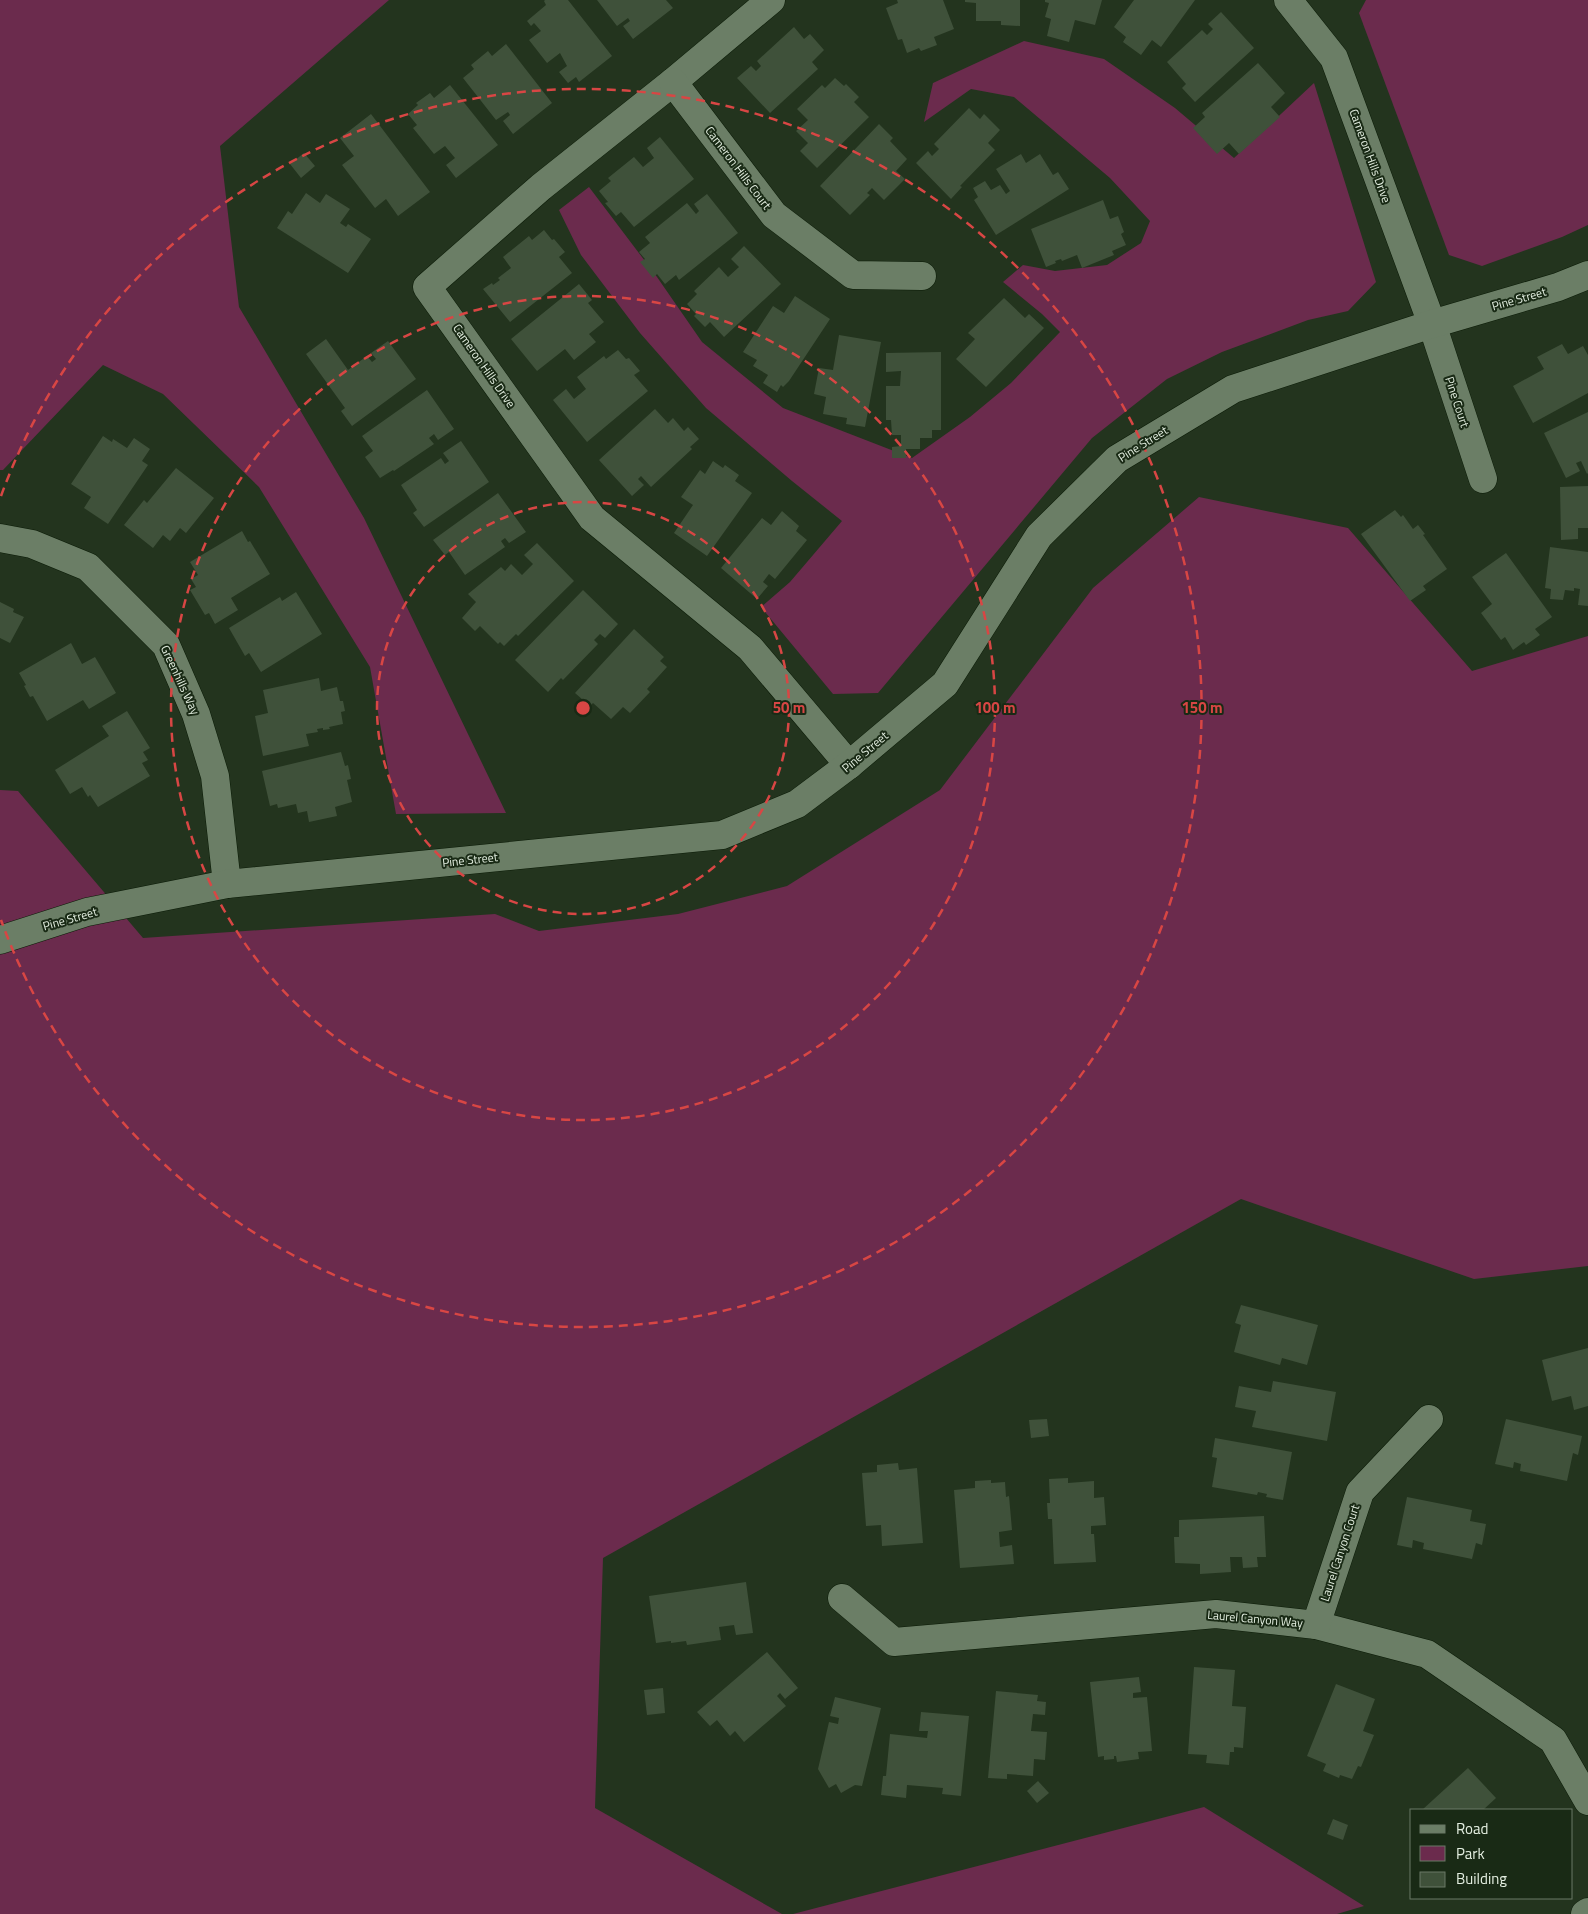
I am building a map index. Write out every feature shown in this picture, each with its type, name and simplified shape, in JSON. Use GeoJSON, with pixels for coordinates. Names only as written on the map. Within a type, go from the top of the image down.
{"type":"FeatureCollection","features":[{"type":"Feature","properties":{"kind":"street","name":"Cameron Hills Drive"},"geometry":{"type":"LineString","coordinates":[[771,0],[674,82],[540,188],[428,287],[592,518],[750,648],[849,766]]}},
{"type":"Feature","properties":{"kind":"street","name":"Cameron Hills Drive"},"geometry":{"type":"LineString","coordinates":[[1288,0],[1334,58],[1432,324]]}},
{"type":"Feature","properties":{"kind":"street","name":"Cameron Hills Court"},"geometry":{"type":"LineString","coordinates":[[674,82],[774,215],[853,275],[922,276]]}},
{"type":"Feature","properties":{"kind":"street","name":"Pine Street"},"geometry":{"type":"LineString","coordinates":[[0,940],[87,912],[227,884],[722,835],[797,804],[849,766],[945,684],[1038,536],[1118,459],[1233,390],[1432,324],[1558,287],[1588,274]]}},
{"type":"Feature","properties":{"kind":"street","name":"Pine Court"},"geometry":{"type":"LineString","coordinates":[[1432,324],[1483,479]]}},
{"type":"Feature","properties":{"kind":"street","name":"Greenhills Way"},"geometry":{"type":"LineString","coordinates":[[0,538],[32,544],[88,567],[166,645],[196,714],[215,776],[227,884]]}},
{"type":"Feature","properties":{"kind":"street","name":"Laurel Canyon Court"},"geometry":{"type":"LineString","coordinates":[[1316,1625],[1360,1492],[1429,1419]]}},
{"type":"Feature","properties":{"kind":"street","name":"Laurel Canyon Way"},"geometry":{"type":"LineString","coordinates":[[842,1598],[894,1642],[1216,1614],[1316,1625],[1427,1654],[1553,1740],[1588,1802]]}},
{"type":"Feature","properties":{"kind":"green space"},"geometry":{"type":"Polygon","coordinates":[[[0,0],[389,0],[220,146],[239,307],[364,518],[506,813],[396,814],[370,667],[259,487],[163,394],[103,365],[3,470],[0,470],[0,0]]]}},
{"type":"Feature","properties":{"kind":"green space"},"geometry":{"type":"Polygon","coordinates":[[[1366,0],[1588,0],[1588,225],[1562,237],[1482,266],[1449,255],[1359,13],[1366,0]]]}},
{"type":"Feature","properties":{"kind":"green space"},"geometry":{"type":"Polygon","coordinates":[[[1024,41],[1104,59],[1175,108],[1234,158],[1314,83],[1376,282],[1348,311],[1308,320],[1222,352],[1167,379],[1092,438],[878,693],[833,694],[761,607],[790,582],[842,521],[706,408],[640,333],[581,255],[559,210],[589,187],[657,277],[702,342],[783,408],[912,458],[970,417],[1011,383],[1060,332],[1042,314],[1003,282],[1023,265],[1055,271],[1107,265],[1141,243],[1150,221],[1110,178],[1014,97],[971,89],[924,122],[933,83],[1024,41]]]}},
{"type":"Feature","properties":{"kind":"green space"},"geometry":{"type":"Polygon","coordinates":[[[1199,497],[1348,528],[1472,671],[1588,636],[1588,1266],[1474,1279],[1241,1199],[603,1558],[595,1808],[782,1914],[0,1914],[0,790],[18,791],[143,938],[495,914],[539,931],[678,914],[787,886],[940,790],[1093,588],[1199,497]]]}},
{"type":"Feature","properties":{"kind":"green space"},"geometry":{"type":"Polygon","coordinates":[[[1204,1807],[1364,1906],[1337,1914],[793,1914],[1204,1807]]]}},
{"type":"Feature","properties":{"kind":"building"},"geometry":{"type":"Polygon","coordinates":[[[545,0],[568,0],[612,56],[579,82],[576,77],[568,83],[559,72],[567,66],[560,53],[547,63],[529,40],[541,31],[534,23],[531,26],[527,21],[546,5],[545,0]]]}},
{"type":"Feature","properties":{"kind":"building"},"geometry":{"type":"Polygon","coordinates":[[[597,0],[666,0],[673,8],[633,39],[623,26],[630,21],[628,18],[617,26],[597,0]]]}},
{"type":"Feature","properties":{"kind":"building"},"geometry":{"type":"Polygon","coordinates":[[[897,0],[943,0],[954,29],[934,37],[937,45],[921,51],[919,48],[907,53],[902,39],[898,40],[886,8],[898,3],[897,0]]]}},
{"type":"Feature","properties":{"kind":"building"},"geometry":{"type":"Polygon","coordinates":[[[965,0],[1020,0],[1020,26],[1001,25],[1001,21],[976,21],[976,3],[965,2],[965,0]]]}},
{"type":"Feature","properties":{"kind":"building"},"geometry":{"type":"Polygon","coordinates":[[[1045,0],[1102,0],[1095,25],[1075,20],[1069,42],[1047,36],[1051,19],[1045,17],[1049,3],[1045,2],[1045,0]]]}},
{"type":"Feature","properties":{"kind":"building"},"geometry":{"type":"Polygon","coordinates":[[[1134,0],[1195,0],[1161,47],[1152,40],[1141,55],[1123,42],[1126,37],[1114,27],[1134,0]]]}},
{"type":"Feature","properties":{"kind":"building"},"geometry":{"type":"Polygon","coordinates":[[[1221,12],[1254,48],[1195,102],[1182,88],[1186,84],[1167,62],[1202,30],[1207,35],[1213,29],[1208,24],[1221,12]]]}},
{"type":"Feature","properties":{"kind":"building"},"geometry":{"type":"Polygon","coordinates":[[[794,27],[804,39],[810,34],[824,50],[812,62],[818,69],[770,113],[737,78],[751,66],[756,71],[761,66],[757,61],[794,27]]]}},
{"type":"Feature","properties":{"kind":"building"},"geometry":{"type":"Polygon","coordinates":[[[506,44],[552,103],[513,134],[503,121],[510,115],[508,112],[496,120],[463,78],[474,69],[471,65],[488,51],[492,56],[506,44]]]}},
{"type":"Feature","properties":{"kind":"building"},"geometry":{"type":"Polygon","coordinates":[[[1258,63],[1285,93],[1271,107],[1280,117],[1239,154],[1229,143],[1217,154],[1193,128],[1205,117],[1202,113],[1258,63]]]}},
{"type":"Feature","properties":{"kind":"building"},"geometry":{"type":"Polygon","coordinates":[[[835,78],[844,86],[846,84],[859,97],[854,102],[869,117],[817,168],[800,151],[808,143],[796,131],[808,120],[797,109],[822,85],[825,88],[835,78]]]}},
{"type":"Feature","properties":{"kind":"building"},"geometry":{"type":"Polygon","coordinates":[[[450,85],[498,145],[456,178],[446,165],[455,158],[445,146],[434,154],[413,128],[417,125],[408,114],[418,105],[416,103],[430,93],[434,98],[450,85]]]}},
{"type":"Feature","properties":{"kind":"building"},"geometry":{"type":"Polygon","coordinates":[[[969,108],[980,119],[984,114],[1000,130],[988,143],[995,150],[960,186],[962,187],[951,199],[916,163],[928,151],[932,156],[939,149],[934,144],[969,108]]]}},
{"type":"Feature","properties":{"kind":"building"},"geometry":{"type":"Polygon","coordinates":[[[371,114],[430,192],[398,216],[386,199],[375,208],[342,165],[354,156],[340,138],[371,114]]]}},
{"type":"Feature","properties":{"kind":"building"},"geometry":{"type":"Polygon","coordinates":[[[879,124],[893,138],[890,141],[907,159],[896,171],[905,179],[884,200],[872,188],[867,193],[870,195],[850,215],[820,186],[879,124]]]}},
{"type":"Feature","properties":{"kind":"building"},"geometry":{"type":"Polygon","coordinates":[[[660,137],[694,179],[634,227],[621,212],[616,216],[605,203],[608,202],[599,191],[611,181],[608,178],[634,157],[643,167],[654,158],[647,148],[660,137]]]}},
{"type":"Feature","properties":{"kind":"building"},"geometry":{"type":"Polygon","coordinates":[[[304,153],[315,166],[301,178],[290,164],[304,153]]]}},
{"type":"Feature","properties":{"kind":"building"},"geometry":{"type":"Polygon","coordinates":[[[1021,154],[1026,163],[1040,154],[1053,175],[1058,172],[1069,189],[996,235],[974,200],[978,197],[973,188],[985,181],[991,190],[1000,185],[1006,194],[1010,191],[996,169],[1021,154]]]}},
{"type":"Feature","properties":{"kind":"building"},"geometry":{"type":"Polygon","coordinates":[[[306,193],[320,203],[326,194],[350,209],[340,223],[346,227],[348,224],[371,239],[348,273],[277,228],[288,211],[292,214],[306,193]]]}},
{"type":"Feature","properties":{"kind":"building"},"geometry":{"type":"Polygon","coordinates":[[[707,194],[738,233],[679,280],[676,275],[665,284],[657,274],[653,278],[640,262],[645,259],[639,252],[650,243],[645,237],[687,203],[696,214],[699,211],[694,204],[707,194]]]}},
{"type":"Feature","properties":{"kind":"building"},"geometry":{"type":"Polygon","coordinates":[[[1103,200],[1110,219],[1118,216],[1124,232],[1121,234],[1126,245],[1112,251],[1114,255],[1082,268],[1077,255],[1062,261],[1061,259],[1055,261],[1056,263],[1046,267],[1031,229],[1103,200]]]}},
{"type":"Feature","properties":{"kind":"building"},"geometry":{"type":"Polygon","coordinates":[[[544,230],[565,252],[559,257],[572,273],[510,322],[483,289],[500,280],[498,278],[511,268],[503,257],[529,236],[532,240],[544,230]]]}},
{"type":"Feature","properties":{"kind":"building"},"geometry":{"type":"Polygon","coordinates":[[[744,246],[781,284],[724,337],[710,322],[705,327],[694,316],[696,314],[687,304],[697,294],[694,291],[719,267],[728,277],[739,267],[731,259],[744,246]]]}},
{"type":"Feature","properties":{"kind":"building"},"geometry":{"type":"Polygon","coordinates":[[[579,284],[592,300],[588,303],[604,322],[589,334],[596,342],[574,360],[565,349],[537,371],[511,339],[579,284]]]}},
{"type":"Feature","properties":{"kind":"building"},"geometry":{"type":"Polygon","coordinates":[[[795,296],[830,319],[789,381],[783,387],[781,385],[777,392],[763,383],[768,375],[753,366],[757,360],[743,352],[773,306],[784,313],[795,296]]]}},
{"type":"Feature","properties":{"kind":"building"},"geometry":{"type":"Polygon","coordinates":[[[1004,298],[1025,318],[1029,314],[1044,328],[986,387],[956,359],[975,339],[968,333],[1004,298]]]}},
{"type":"Feature","properties":{"kind":"building"},"geometry":{"type":"Polygon","coordinates":[[[839,335],[881,342],[865,427],[846,424],[847,418],[823,414],[826,397],[814,394],[819,368],[833,370],[839,335]]]}},
{"type":"Feature","properties":{"kind":"building"},"geometry":{"type":"Polygon","coordinates":[[[326,339],[348,370],[367,356],[372,362],[376,359],[371,353],[388,341],[416,379],[352,426],[341,411],[345,408],[306,354],[326,339]]]}},
{"type":"Feature","properties":{"kind":"building"},"geometry":{"type":"Polygon","coordinates":[[[1562,344],[1568,354],[1583,346],[1588,355],[1588,393],[1533,423],[1513,386],[1544,369],[1537,357],[1562,344]]]}},
{"type":"Feature","properties":{"kind":"building"},"geometry":{"type":"Polygon","coordinates":[[[618,350],[626,359],[629,358],[640,371],[634,375],[648,391],[587,442],[553,400],[566,389],[574,399],[586,389],[577,377],[604,356],[606,359],[618,350]]]}},
{"type":"Feature","properties":{"kind":"building"},"geometry":{"type":"Polygon","coordinates":[[[941,352],[941,430],[932,430],[932,438],[920,438],[920,449],[906,449],[906,458],[892,458],[892,447],[901,446],[901,435],[892,435],[891,420],[886,420],[886,386],[900,386],[901,371],[886,372],[886,353],[941,352]]]}},
{"type":"Feature","properties":{"kind":"building"},"geometry":{"type":"Polygon","coordinates":[[[427,390],[454,429],[438,440],[434,434],[429,438],[434,444],[394,471],[380,478],[365,457],[373,451],[362,436],[427,390]]]}},
{"type":"Feature","properties":{"kind":"building"},"geometry":{"type":"Polygon","coordinates":[[[655,409],[668,423],[673,418],[684,431],[688,427],[699,439],[690,447],[692,449],[651,487],[641,476],[638,479],[644,485],[632,496],[599,460],[655,409]]]}},
{"type":"Feature","properties":{"kind":"building"},"geometry":{"type":"Polygon","coordinates":[[[1588,412],[1588,473],[1581,461],[1576,463],[1580,471],[1566,478],[1544,433],[1588,412]]]}},
{"type":"Feature","properties":{"kind":"building"},"geometry":{"type":"Polygon","coordinates":[[[103,436],[112,442],[113,439],[127,448],[134,438],[150,449],[142,461],[148,465],[108,524],[84,508],[91,497],[71,484],[103,436]]]}},
{"type":"Feature","properties":{"kind":"building"},"geometry":{"type":"Polygon","coordinates":[[[461,441],[489,482],[424,527],[413,513],[417,510],[401,485],[441,458],[445,464],[449,461],[443,453],[461,441]]]}},
{"type":"Feature","properties":{"kind":"building"},"geometry":{"type":"Polygon","coordinates":[[[713,461],[723,468],[725,465],[739,475],[735,481],[752,493],[707,556],[674,533],[693,505],[681,497],[700,470],[705,474],[713,461]]]}},
{"type":"Feature","properties":{"kind":"building"},"geometry":{"type":"Polygon","coordinates":[[[176,468],[214,498],[186,533],[180,528],[170,541],[163,535],[153,548],[124,525],[144,500],[147,503],[176,468]]]}},
{"type":"Feature","properties":{"kind":"building"},"geometry":{"type":"Polygon","coordinates":[[[1588,486],[1588,528],[1578,528],[1578,539],[1561,540],[1560,487],[1588,486]]]}},
{"type":"Feature","properties":{"kind":"building"},"geometry":{"type":"Polygon","coordinates":[[[498,493],[526,532],[509,543],[505,538],[501,541],[505,547],[465,575],[449,552],[445,555],[433,540],[498,493]]]}},
{"type":"Feature","properties":{"kind":"building"},"geometry":{"type":"Polygon","coordinates":[[[1395,510],[1401,517],[1403,515],[1413,529],[1418,525],[1447,569],[1423,586],[1426,590],[1410,601],[1361,534],[1395,510]]]}},
{"type":"Feature","properties":{"kind":"building"},"geometry":{"type":"Polygon","coordinates":[[[782,511],[799,526],[796,531],[807,540],[775,579],[769,574],[763,582],[768,586],[757,599],[721,568],[762,518],[771,525],[782,511]]]}},
{"type":"Feature","properties":{"kind":"building"},"geometry":{"type":"Polygon","coordinates":[[[242,531],[270,574],[231,598],[238,610],[215,624],[209,613],[205,615],[190,590],[196,587],[191,579],[198,575],[190,562],[242,531]]]}},
{"type":"Feature","properties":{"kind":"building"},"geometry":{"type":"Polygon","coordinates":[[[537,543],[574,581],[518,636],[516,634],[504,646],[500,642],[498,644],[480,626],[475,631],[462,618],[476,602],[468,594],[501,567],[505,571],[511,564],[522,575],[533,564],[524,555],[537,543]]]}},
{"type":"Feature","properties":{"kind":"building"},"geometry":{"type":"Polygon","coordinates":[[[1550,547],[1588,552],[1588,606],[1578,605],[1580,589],[1574,588],[1574,591],[1565,590],[1563,600],[1550,599],[1551,589],[1545,588],[1550,547]]]}},
{"type":"Feature","properties":{"kind":"building"},"geometry":{"type":"Polygon","coordinates":[[[1506,553],[1552,617],[1535,629],[1540,635],[1526,645],[1524,642],[1513,650],[1505,637],[1501,640],[1481,613],[1492,604],[1472,577],[1506,553]]]}},
{"type":"Feature","properties":{"kind":"building"},"geometry":{"type":"Polygon","coordinates":[[[583,590],[618,624],[605,638],[600,634],[594,640],[598,644],[563,680],[561,678],[548,692],[515,660],[583,590]]]}},
{"type":"Feature","properties":{"kind":"building"},"geometry":{"type":"Polygon","coordinates":[[[296,592],[322,634],[261,672],[249,653],[245,656],[229,628],[280,597],[282,601],[296,592]]]}},
{"type":"Feature","properties":{"kind":"building"},"geometry":{"type":"Polygon","coordinates":[[[0,602],[14,609],[13,612],[24,617],[10,643],[0,638],[0,602]]]}},
{"type":"Feature","properties":{"kind":"building"},"geometry":{"type":"Polygon","coordinates":[[[634,629],[664,657],[660,661],[667,667],[647,689],[650,692],[630,713],[623,707],[611,719],[593,703],[590,706],[575,693],[634,629]]]}},
{"type":"Feature","properties":{"kind":"building"},"geometry":{"type":"Polygon","coordinates":[[[71,643],[82,664],[95,657],[116,693],[89,709],[83,700],[47,721],[33,696],[30,697],[19,673],[71,643]]]}},
{"type":"Feature","properties":{"kind":"building"},"geometry":{"type":"Polygon","coordinates":[[[319,678],[321,691],[337,687],[340,701],[343,701],[345,711],[341,712],[343,724],[329,727],[330,729],[317,729],[318,732],[306,734],[309,746],[263,756],[255,716],[268,713],[263,690],[319,678]]]}},
{"type":"Feature","properties":{"kind":"building"},"geometry":{"type":"Polygon","coordinates":[[[127,711],[150,748],[143,752],[148,760],[142,763],[150,776],[98,807],[90,795],[88,797],[82,787],[70,794],[55,770],[109,736],[102,726],[127,711]]]}},
{"type":"Feature","properties":{"kind":"building"},"geometry":{"type":"Polygon","coordinates":[[[341,752],[345,766],[348,765],[351,779],[347,780],[352,802],[335,807],[337,816],[309,822],[307,811],[298,813],[296,804],[278,808],[277,804],[270,806],[262,771],[341,752]]]}},
{"type":"Feature","properties":{"kind":"building"},"geometry":{"type":"Polygon","coordinates":[[[1241,1305],[1318,1325],[1307,1365],[1282,1358],[1280,1365],[1234,1352],[1241,1325],[1235,1323],[1241,1305]]]}},
{"type":"Feature","properties":{"kind":"building"},"geometry":{"type":"Polygon","coordinates":[[[1588,1348],[1588,1406],[1574,1410],[1571,1396],[1552,1401],[1542,1360],[1588,1348]]]}},
{"type":"Feature","properties":{"kind":"building"},"geometry":{"type":"Polygon","coordinates":[[[1273,1381],[1336,1392],[1327,1441],[1252,1427],[1256,1411],[1235,1407],[1239,1386],[1271,1392],[1273,1381]]]}},
{"type":"Feature","properties":{"kind":"building"},"geometry":{"type":"Polygon","coordinates":[[[1047,1419],[1049,1436],[1031,1438],[1029,1420],[1047,1419]]]}},
{"type":"Feature","properties":{"kind":"building"},"geometry":{"type":"Polygon","coordinates":[[[1506,1419],[1582,1436],[1578,1455],[1573,1453],[1567,1481],[1520,1471],[1521,1464],[1514,1462],[1513,1468],[1495,1464],[1506,1419]]]}},
{"type":"Feature","properties":{"kind":"building"},"geometry":{"type":"Polygon","coordinates":[[[1215,1438],[1292,1452],[1283,1500],[1266,1497],[1267,1494],[1258,1492],[1257,1495],[1212,1487],[1217,1458],[1212,1457],[1215,1438]]]}},
{"type":"Feature","properties":{"kind":"building"},"geometry":{"type":"Polygon","coordinates":[[[898,1463],[899,1470],[917,1468],[923,1543],[882,1546],[881,1525],[866,1526],[862,1473],[877,1472],[877,1465],[898,1463]]]}},
{"type":"Feature","properties":{"kind":"building"},"geometry":{"type":"Polygon","coordinates":[[[1068,1478],[1068,1483],[1094,1481],[1094,1498],[1104,1497],[1106,1525],[1091,1526],[1091,1534],[1094,1534],[1096,1562],[1054,1564],[1052,1519],[1048,1519],[1047,1503],[1050,1503],[1049,1479],[1068,1478]]]}},
{"type":"Feature","properties":{"kind":"building"},"geometry":{"type":"Polygon","coordinates":[[[991,1480],[991,1483],[1005,1482],[1006,1497],[1009,1496],[1012,1530],[999,1532],[1000,1547],[1012,1545],[1014,1564],[960,1568],[954,1490],[975,1488],[975,1481],[991,1480]]]}},
{"type":"Feature","properties":{"kind":"building"},"geometry":{"type":"Polygon","coordinates":[[[1407,1497],[1472,1510],[1470,1521],[1486,1524],[1482,1545],[1476,1543],[1472,1559],[1423,1549],[1424,1543],[1413,1540],[1412,1548],[1397,1545],[1407,1497]]]}},
{"type":"Feature","properties":{"kind":"building"},"geometry":{"type":"Polygon","coordinates":[[[1264,1516],[1266,1557],[1257,1557],[1258,1567],[1243,1568],[1242,1557],[1230,1557],[1231,1572],[1200,1574],[1200,1564],[1175,1563],[1174,1537],[1179,1537],[1179,1520],[1264,1516]]]}},
{"type":"Feature","properties":{"kind":"building"},"geometry":{"type":"Polygon","coordinates":[[[746,1582],[753,1633],[736,1635],[734,1625],[719,1627],[721,1640],[687,1645],[686,1641],[656,1643],[649,1596],[746,1582]]]}},
{"type":"Feature","properties":{"kind":"building"},"geometry":{"type":"Polygon","coordinates":[[[767,1652],[798,1688],[785,1699],[780,1693],[777,1696],[786,1706],[744,1742],[735,1731],[730,1736],[717,1720],[710,1726],[697,1712],[767,1652]]]}},
{"type":"Feature","properties":{"kind":"building"},"geometry":{"type":"Polygon","coordinates":[[[1194,1667],[1235,1670],[1232,1706],[1246,1707],[1243,1748],[1234,1747],[1234,1752],[1230,1752],[1229,1765],[1206,1763],[1207,1755],[1188,1754],[1194,1667]]]}},
{"type":"Feature","properties":{"kind":"building"},"geometry":{"type":"Polygon","coordinates":[[[1139,1677],[1141,1692],[1133,1693],[1133,1698],[1147,1697],[1152,1751],[1138,1752],[1139,1759],[1117,1762],[1116,1756],[1114,1756],[1114,1759],[1104,1760],[1104,1756],[1098,1757],[1090,1682],[1139,1677]]]}},
{"type":"Feature","properties":{"kind":"building"},"geometry":{"type":"Polygon","coordinates":[[[1336,1684],[1375,1699],[1363,1731],[1374,1735],[1361,1767],[1358,1766],[1352,1779],[1340,1775],[1339,1778],[1323,1771],[1326,1764],[1307,1756],[1336,1684]]]}},
{"type":"Feature","properties":{"kind":"building"},"geometry":{"type":"Polygon","coordinates":[[[663,1688],[665,1713],[647,1715],[644,1690],[663,1688]]]}},
{"type":"Feature","properties":{"kind":"building"},"geometry":{"type":"Polygon","coordinates":[[[996,1691],[1038,1695],[1037,1701],[1046,1702],[1045,1715],[1033,1714],[1031,1731],[1047,1732],[1045,1760],[1034,1759],[1033,1776],[1007,1774],[1007,1779],[988,1778],[996,1691]]]}},
{"type":"Feature","properties":{"kind":"building"},"geometry":{"type":"Polygon","coordinates":[[[835,1697],[881,1708],[862,1786],[855,1785],[841,1793],[836,1784],[829,1788],[818,1769],[829,1722],[838,1724],[839,1718],[830,1716],[835,1697]]]}},
{"type":"Feature","properties":{"kind":"building"},"geometry":{"type":"Polygon","coordinates":[[[921,1712],[969,1716],[961,1796],[942,1794],[943,1788],[907,1785],[906,1798],[881,1795],[883,1776],[886,1776],[890,1734],[927,1738],[928,1731],[919,1731],[921,1712]]]}},
{"type":"Feature","properties":{"kind":"building"},"geometry":{"type":"Polygon","coordinates":[[[1468,1768],[1496,1798],[1484,1809],[1423,1809],[1468,1768]]]}},
{"type":"Feature","properties":{"kind":"building"},"geometry":{"type":"Polygon","coordinates":[[[1038,1781],[1049,1793],[1037,1803],[1027,1791],[1038,1781]]]}},
{"type":"Feature","properties":{"kind":"building"},"geometry":{"type":"Polygon","coordinates":[[[1333,1819],[1348,1825],[1343,1840],[1327,1834],[1333,1819]]]}}]}
